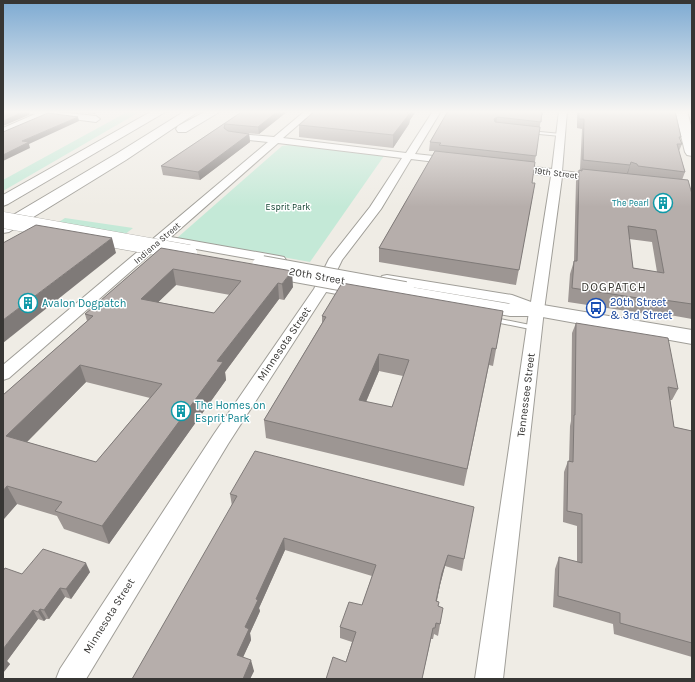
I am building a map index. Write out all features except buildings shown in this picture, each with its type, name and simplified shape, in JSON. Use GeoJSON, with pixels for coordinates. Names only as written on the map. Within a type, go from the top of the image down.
{"type":"FeatureCollection","features":[{"type":"Feature","properties":{"kind":"main road"},"geometry":{"type":"LineString","coordinates":[[37,182],[98,143]]}},
{"type":"Feature","properties":{"kind":"main road"},"geometry":{"type":"LineString","coordinates":[[3,201],[105,143]]}},
{"type":"Feature","properties":{"kind":"main road"},"geometry":{"type":"LineString","coordinates":[[3,228],[143,143]]}},
{"type":"Feature","properties":{"kind":"main road"},"geometry":{"type":"LineString","coordinates":[[121,157],[156,143]]}},
{"type":"Feature","properties":{"kind":"main road","name":"20th Street"},"geometry":{"type":"LineString","coordinates":[[3,220],[510,310],[536,319],[692,337]]}},
{"type":"Feature","properties":{"kind":"street","name":"Indiana Street"},"geometry":{"type":"LineString","coordinates":[[3,374],[273,143]]}},
{"type":"Feature","properties":{"kind":"street"},"geometry":{"type":"LineString","coordinates":[[299,143],[464,162]]}},
{"type":"Feature","properties":{"kind":"street","name":"Minnesota Street"},"geometry":{"type":"LineString","coordinates":[[70,679],[221,439],[321,289],[336,259],[374,208],[416,143]]}},
{"type":"Feature","properties":{"kind":"street","name":"Tennessee Street"},"geometry":{"type":"LineString","coordinates":[[489,679],[560,143]]}},
{"type":"Feature","properties":{"kind":"street","name":"19th Street"},"geometry":{"type":"LineString","coordinates":[[502,166],[607,178]]}},
{"type":"Feature","properties":{"kind":"street","name":"20th Street"},"geometry":{"type":"LineString","coordinates":[[161,239],[331,270],[512,299],[536,319]]}},
{"type":"Feature","properties":{"kind":"lane"},"geometry":{"type":"LineString","coordinates":[[321,289],[355,295]]}},
{"type":"Feature","properties":{"kind":"lane"},"geometry":{"type":"LineString","coordinates":[[482,318],[536,319]]}},
{"type":"Feature","properties":{"kind":"green space"},"geometry":{"type":"Polygon","coordinates":[[[71,143],[86,143],[3,191],[3,180],[71,143]]]}},
{"type":"Feature","properties":{"kind":"green space","name":"Esprit Park"},"geometry":{"type":"Polygon","coordinates":[[[289,145],[384,156],[310,262],[177,238],[282,146],[289,145]]]}},
{"type":"Feature","properties":{"kind":"green space"},"geometry":{"type":"Polygon","coordinates":[[[65,218],[133,228],[110,246],[41,234],[65,218]]]}},
{"type":"Feature","properties":{"kind":"place","name":"The Pearl"},"geometry":{"type":"Point","coordinates":[663,203]}},
{"type":"Feature","properties":{"kind":"place","name":"Avalon Dogpatch"},"geometry":{"type":"Point","coordinates":[28,303]}},
{"type":"Feature","properties":{"kind":"place","name":"20th Street & 3rd Street"},"geometry":{"type":"Point","coordinates":[596,308]}},
{"type":"Feature","properties":{"kind":"place","name":"The Homes on Esprit Park"},"geometry":{"type":"Point","coordinates":[181,411]}},
{"type":"Feature","properties":{"kind":"district","name":"DOGPATCH"},"geometry":{"type":"Point","coordinates":[614,287]}}]}
